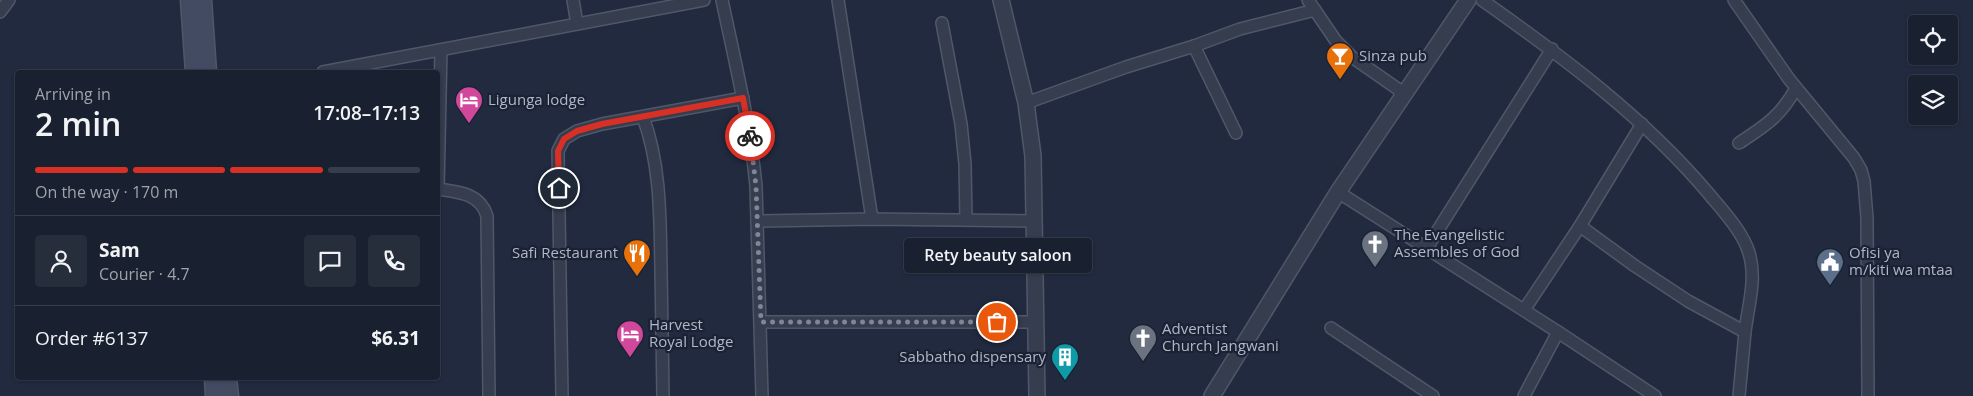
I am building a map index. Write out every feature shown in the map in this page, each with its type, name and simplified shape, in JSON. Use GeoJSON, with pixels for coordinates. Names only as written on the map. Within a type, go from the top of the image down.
{"type":"FeatureCollection","features":[{"type":"Feature","properties":{"kind":"main road"},"geometry":{"type":"LineString","coordinates":[[189,0],[194,70]]}},
{"type":"Feature","properties":{"kind":"main road"},"geometry":{"type":"LineString","coordinates":[[203,0],[208,70]]}},
{"type":"Feature","properties":{"kind":"main road"},"geometry":{"type":"LineString","coordinates":[[213,380],[214,396]]}},
{"type":"Feature","properties":{"kind":"main road"},"geometry":{"type":"LineString","coordinates":[[228,380],[230,396]]}},
{"type":"Feature","properties":{"kind":"street"},"geometry":{"type":"LineString","coordinates":[[0,12],[9,0]]}},
{"type":"Feature","properties":{"kind":"street"},"geometry":{"type":"LineString","coordinates":[[573,0],[577,24]]}},
{"type":"Feature","properties":{"kind":"street"},"geometry":{"type":"LineString","coordinates":[[334,70],[704,0]]}},
{"type":"Feature","properties":{"kind":"street"},"geometry":{"type":"LineString","coordinates":[[722,0],[753,151],[761,322],[762,396]]}},
{"type":"Feature","properties":{"kind":"street"},"geometry":{"type":"LineString","coordinates":[[838,0],[872,219]]}},
{"type":"Feature","properties":{"kind":"street"},"geometry":{"type":"LineString","coordinates":[[1001,0],[1026,103],[1033,156],[1037,396]]}},
{"type":"Feature","properties":{"kind":"street"},"geometry":{"type":"LineString","coordinates":[[1308,0],[1336,41],[1352,57],[1405,94]]}},
{"type":"Feature","properties":{"kind":"street"},"geometry":{"type":"LineString","coordinates":[[1212,396],[1338,192],[1468,0]]}},
{"type":"Feature","properties":{"kind":"street"},"geometry":{"type":"LineString","coordinates":[[1482,0],[1552,49],[1642,124],[1674,155],[1718,204],[1736,229],[1749,252],[1754,277],[1745,332],[1739,396]]}},
{"type":"Feature","properties":{"kind":"street"},"geometry":{"type":"LineString","coordinates":[[1734,0],[1796,88],[1854,158],[1861,170],[1864,181],[1867,218],[1868,396]]}},
{"type":"Feature","properties":{"kind":"street"},"geometry":{"type":"LineString","coordinates":[[1026,103],[1126,66],[1194,46],[1240,29],[1315,10]]}},
{"type":"Feature","properties":{"kind":"street"},"geometry":{"type":"LineString","coordinates":[[942,23],[961,124],[965,164],[966,220]]}},
{"type":"Feature","properties":{"kind":"street"},"geometry":{"type":"LineString","coordinates":[[1194,46],[1236,133]]}},
{"type":"Feature","properties":{"kind":"street"},"geometry":{"type":"LineString","coordinates":[[1426,248],[1552,49]]}},
{"type":"Feature","properties":{"kind":"street"},"geometry":{"type":"LineString","coordinates":[[440,96],[441,50]]}},
{"type":"Feature","properties":{"kind":"street"},"geometry":{"type":"LineString","coordinates":[[1739,143],[1774,118],[1786,105],[1796,88]]}},
{"type":"Feature","properties":{"kind":"street"},"geometry":{"type":"LineString","coordinates":[[562,396],[558,151],[564,139],[577,131],[743,98]]}},
{"type":"Feature","properties":{"kind":"street"},"geometry":{"type":"LineString","coordinates":[[643,117],[651,137],[657,180],[661,237],[663,396]]}},
{"type":"Feature","properties":{"kind":"street"},"geometry":{"type":"LineString","coordinates":[[1524,310],[1580,226],[1642,124]]}},
{"type":"Feature","properties":{"kind":"street"},"geometry":{"type":"LineString","coordinates":[[440,189],[472,197],[480,202],[487,216],[489,396]]}},
{"type":"Feature","properties":{"kind":"street"},"geometry":{"type":"LineString","coordinates":[[1338,192],[1655,396]]}},
{"type":"Feature","properties":{"kind":"street"},"geometry":{"type":"LineString","coordinates":[[757,221],[872,219],[1034,222]]}},
{"type":"Feature","properties":{"kind":"street"},"geometry":{"type":"LineString","coordinates":[[1580,226],[1688,301],[1745,332]]}},
{"type":"Feature","properties":{"kind":"street"},"geometry":{"type":"LineString","coordinates":[[761,322],[1036,322]]}},
{"type":"Feature","properties":{"kind":"street"},"geometry":{"type":"LineString","coordinates":[[1331,328],[1433,396]]}},
{"type":"Feature","properties":{"kind":"street"},"geometry":{"type":"LineString","coordinates":[[1524,396],[1558,332]]}},
{"type":"Feature","properties":{"kind":"way so far"},"geometry":{"type":"LineString","coordinates":[[750,136],[756,186],[761,322],[997,322]]}},
{"type":"Feature","properties":{"kind":"place","name":"Sinza pub"},"geometry":{"type":"Point","coordinates":[1340,80]}},
{"type":"Feature","properties":{"kind":"place","name":"Ligunga lodge"},"geometry":{"type":"Point","coordinates":[469,124]}},
{"type":"Feature","properties":{"kind":"place","name":"The Evangelistic Assembles of God"},"geometry":{"type":"Point","coordinates":[1375,268]}},
{"type":"Feature","properties":{"kind":"place","name":"Safi Restaurant"},"geometry":{"type":"Point","coordinates":[637,277]}},
{"type":"Feature","properties":{"kind":"place","name":"Ofisi ya m/kiti wa mtaa"},"geometry":{"type":"Point","coordinates":[1830,286]}},
{"type":"Feature","properties":{"kind":"place","name":"Rety beauty saloon"},"geometry":{"type":"Point","coordinates":[997,322]}},
{"type":"Feature","properties":{"kind":"place","name":"Harvest Royal Lodge"},"geometry":{"type":"Point","coordinates":[630,358]}},
{"type":"Feature","properties":{"kind":"place","name":"Adventist Church Jangwani"},"geometry":{"type":"Point","coordinates":[1143,362]}},
{"type":"Feature","properties":{"kind":"place","name":"Sabbatho dispensary"},"geometry":{"type":"Point","coordinates":[1065,381]}},
{"type":"Feature","properties":{"kind":"route"},"geometry":{"type":"LineString","coordinates":[[559,188],[558,151],[564,139],[577,131],[602,124],[743,98],[750,136]]}}]}
